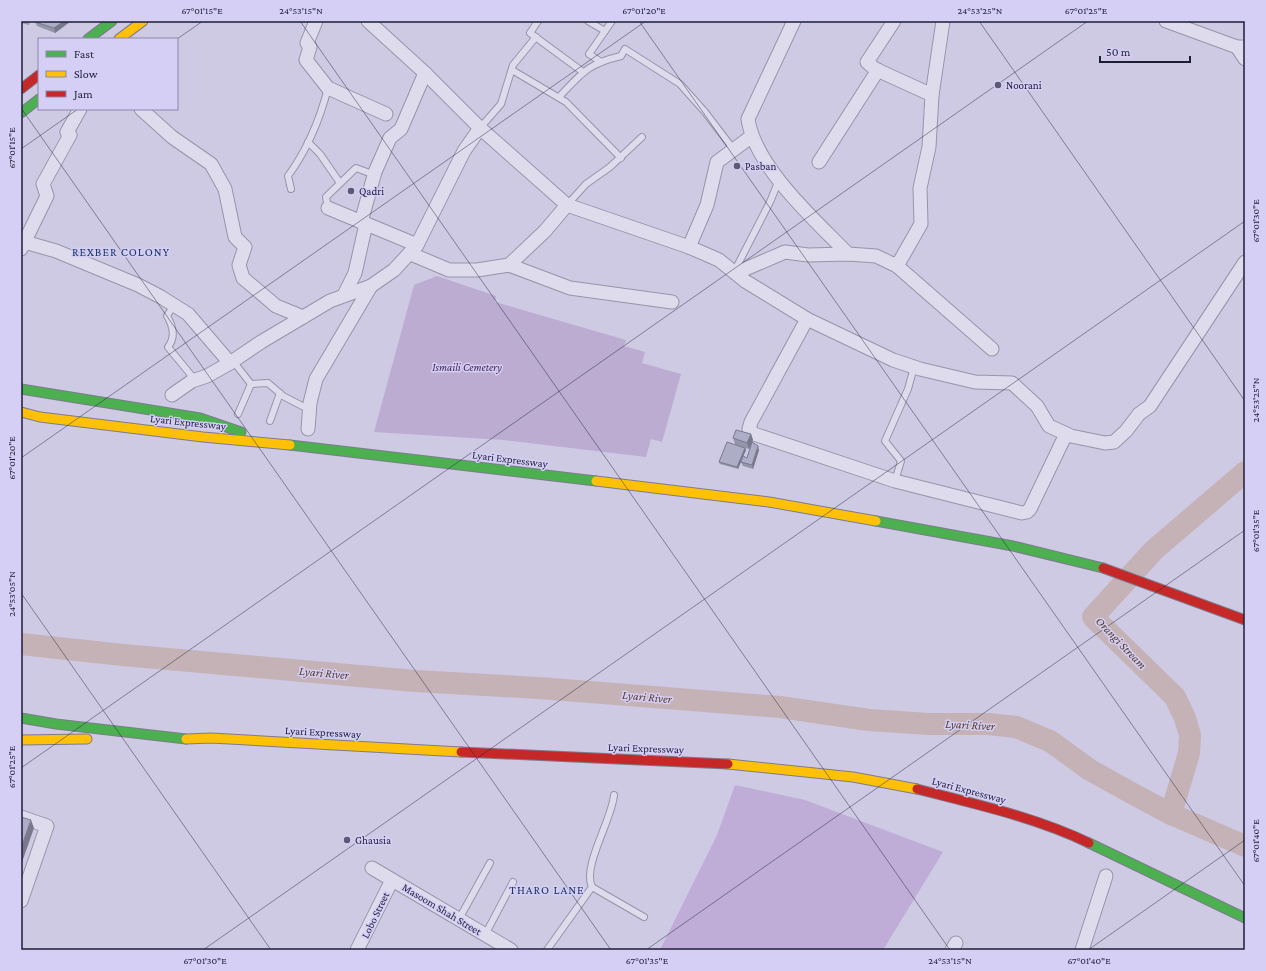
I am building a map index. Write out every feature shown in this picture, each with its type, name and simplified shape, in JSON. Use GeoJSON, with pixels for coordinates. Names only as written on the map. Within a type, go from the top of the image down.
{"type":"FeatureCollection","features":[{"type":"Feature","properties":{"kind":"main road"},"geometry":{"type":"LineString","coordinates":[[89,38],[112,21]]}},
{"type":"Feature","properties":{"kind":"main road"},"geometry":{"type":"LineString","coordinates":[[119,38],[143,21]]}},
{"type":"Feature","properties":{"kind":"main road"},"geometry":{"type":"LineString","coordinates":[[21,88],[38,76]]}},
{"type":"Feature","properties":{"kind":"main road"},"geometry":{"type":"LineString","coordinates":[[21,113],[38,100]]}},
{"type":"Feature","properties":{"kind":"main road"},"geometry":{"type":"LineString","coordinates":[[21,389],[200,418],[275,443]]}},
{"type":"Feature","properties":{"kind":"main road","name":"Lyari Expressway"},"geometry":{"type":"LineString","coordinates":[[21,412],[40,417],[203,437],[275,443],[769,502],[1013,546],[1105,569],[1245,620]]}},
{"type":"Feature","properties":{"kind":"main road","name":"Lyari Expressway"},"geometry":{"type":"LineString","coordinates":[[21,718],[56,724],[190,739],[211,738],[444,751],[684,761],[769,767],[853,777],[895,784],[969,802],[1057,828],[1245,918]]}},
{"type":"Feature","properties":{"kind":"main road"},"geometry":{"type":"LineString","coordinates":[[21,740],[190,739]]}},
{"type":"Feature","properties":{"kind":"street"},"geometry":{"type":"LineString","coordinates":[[316,21],[307,44],[310,47],[306,60],[328,88],[386,114]]}},
{"type":"Feature","properties":{"kind":"street"},"geometry":{"type":"LineString","coordinates":[[368,21],[425,73],[480,128],[567,205],[689,247],[719,260],[808,319],[893,360],[914,367],[975,382],[1012,384],[1038,406],[1049,426],[1066,434],[1105,443],[1114,442],[1126,431],[1139,414],[1150,406],[1244,266]]}},
{"type":"Feature","properties":{"kind":"street"},"geometry":{"type":"LineString","coordinates":[[794,21],[748,119],[752,136],[767,163],[790,196],[848,254]]}},
{"type":"Feature","properties":{"kind":"street"},"geometry":{"type":"LineString","coordinates":[[894,21],[868,62],[878,70],[932,95]]}},
{"type":"Feature","properties":{"kind":"street"},"geometry":{"type":"LineString","coordinates":[[897,266],[921,224],[920,188],[929,147],[932,95],[943,21]]}},
{"type":"Feature","properties":{"kind":"street"},"geometry":{"type":"LineString","coordinates":[[1166,21],[1243,49]]}},
{"type":"Feature","properties":{"kind":"street"},"geometry":{"type":"LineString","coordinates":[[819,162],[878,70]]}},
{"type":"Feature","properties":{"kind":"street"},"geometry":{"type":"LineString","coordinates":[[344,295],[355,273],[375,175],[390,138],[400,129],[425,73]]}},
{"type":"Feature","properties":{"kind":"street"},"geometry":{"type":"LineString","coordinates":[[79,110],[67,132],[70,135],[43,184],[47,196],[22,244],[56,251],[138,285],[174,305],[188,314],[232,362]]}},
{"type":"Feature","properties":{"kind":"street"},"geometry":{"type":"LineString","coordinates":[[141,110],[172,137],[210,164],[225,189],[235,236],[245,247],[239,265],[244,278],[276,306],[302,317]]}},
{"type":"Feature","properties":{"kind":"street"},"geometry":{"type":"LineString","coordinates":[[172,394],[195,380],[207,376],[232,362],[302,317],[330,301],[371,286],[394,270],[414,249],[464,150],[480,128]]}},
{"type":"Feature","properties":{"kind":"street"},"geometry":{"type":"LineString","coordinates":[[689,247],[707,204],[717,162],[752,136]]}},
{"type":"Feature","properties":{"kind":"street"},"geometry":{"type":"LineString","coordinates":[[509,265],[544,231],[567,205]]}},
{"type":"Feature","properties":{"kind":"street"},"geometry":{"type":"LineString","coordinates":[[328,208],[364,223],[414,249],[449,270],[477,270],[509,265],[570,288],[672,302]]}},
{"type":"Feature","properties":{"kind":"street"},"geometry":{"type":"LineString","coordinates":[[735,272],[785,252],[808,255],[848,254],[876,256],[897,266],[992,349]]}},
{"type":"Feature","properties":{"kind":"street"},"geometry":{"type":"LineString","coordinates":[[308,429],[316,379],[371,286]]}},
{"type":"Feature","properties":{"kind":"street"},"geometry":{"type":"LineString","coordinates":[[808,319],[751,422],[749,429],[754,434],[895,481],[1022,513],[1027,512],[1030,509],[1066,434]]}},
{"type":"Feature","properties":{"kind":"street"},"geometry":{"type":"LineString","coordinates":[[21,817],[47,826],[21,901]]}},
{"type":"Feature","properties":{"kind":"street","name":"Masoom Shah Street"},"geometry":{"type":"LineString","coordinates":[[372,868],[511,950]]}},
{"type":"Feature","properties":{"kind":"street"},"geometry":{"type":"LineString","coordinates":[[1082,950],[1106,876]]}},
{"type":"Feature","properties":{"kind":"street","name":"Lobo Street"},"geometry":{"type":"LineString","coordinates":[[357,950],[392,880]]}},
{"type":"Feature","properties":{"kind":"lane"},"geometry":{"type":"LineString","coordinates":[[538,21],[530,33],[583,72]]}},
{"type":"Feature","properties":{"kind":"lane"},"geometry":{"type":"LineString","coordinates":[[588,21],[605,31]]}},
{"type":"Feature","properties":{"kind":"lane"},"geometry":{"type":"LineString","coordinates":[[601,62],[589,54],[612,21]]}},
{"type":"Feature","properties":{"kind":"lane"},"geometry":{"type":"LineString","coordinates":[[480,128],[501,104],[513,65],[536,37]]}},
{"type":"Feature","properties":{"kind":"lane"},"geometry":{"type":"LineString","coordinates":[[559,97],[583,72],[591,66],[621,56],[625,49],[680,84],[705,112],[734,150]]}},
{"type":"Feature","properties":{"kind":"lane"},"geometry":{"type":"LineString","coordinates":[[512,70],[566,102],[620,158]]}},
{"type":"Feature","properties":{"kind":"lane"},"geometry":{"type":"LineString","coordinates":[[291,189],[288,176],[298,162],[321,114],[328,88]]}},
{"type":"Feature","properties":{"kind":"lane"},"geometry":{"type":"LineString","coordinates":[[567,205],[586,184],[620,158],[642,137]]}},
{"type":"Feature","properties":{"kind":"lane"},"geometry":{"type":"LineString","coordinates":[[308,142],[320,154],[340,183]]}},
{"type":"Feature","properties":{"kind":"lane"},"geometry":{"type":"LineString","coordinates":[[328,208],[326,197],[356,168],[375,175]]}},
{"type":"Feature","properties":{"kind":"lane"},"geometry":{"type":"LineString","coordinates":[[735,272],[770,202],[779,180]]}},
{"type":"Feature","properties":{"kind":"lane"},"geometry":{"type":"LineString","coordinates":[[174,305],[166,316],[173,327],[172,342],[168,347],[195,380]]}},
{"type":"Feature","properties":{"kind":"lane"},"geometry":{"type":"LineString","coordinates":[[232,362],[251,384]]}},
{"type":"Feature","properties":{"kind":"lane"},"geometry":{"type":"LineString","coordinates":[[895,481],[902,461],[885,441],[908,389],[914,367]]}},
{"type":"Feature","properties":{"kind":"lane"},"geometry":{"type":"LineString","coordinates":[[251,384],[268,383],[280,393],[310,410]]}},
{"type":"Feature","properties":{"kind":"lane"},"geometry":{"type":"LineString","coordinates":[[238,414],[251,384]]}},
{"type":"Feature","properties":{"kind":"lane"},"geometry":{"type":"LineString","coordinates":[[270,421],[280,393]]}},
{"type":"Feature","properties":{"kind":"lane"},"geometry":{"type":"LineString","coordinates":[[614,795],[595,852],[589,880],[592,888],[644,917]]}},
{"type":"Feature","properties":{"kind":"lane"},"geometry":{"type":"LineString","coordinates":[[458,919],[490,863]]}},
{"type":"Feature","properties":{"kind":"lane"},"geometry":{"type":"LineString","coordinates":[[485,934],[513,882]]}},
{"type":"Feature","properties":{"kind":"lane"},"geometry":{"type":"LineString","coordinates":[[547,950],[592,888]]}},
{"type":"Feature","properties":{"kind":"shaded area"},"geometry":{"type":"Polygon","coordinates":[[[735,785],[805,800],[943,852],[883,950],[660,950],[717,835],[735,785]]]}},
{"type":"Feature","properties":{"kind":"green space","name":"Ismaili Cemetery"},"geometry":{"type":"Polygon","coordinates":[[[437,276],[496,296],[495,302],[626,340],[624,346],[645,352],[642,363],[681,374],[662,442],[651,439],[646,457],[503,440],[374,432],[414,285],[437,276]]]}},
{"type":"Feature","properties":{"kind":"building"},"geometry":{"type":"Polygon","coordinates":[[[64,21],[54,28],[35,22],[64,21]]]}},
{"type":"Feature","properties":{"kind":"building"},"geometry":{"type":"Polygon","coordinates":[[[736,430],[751,434],[747,443],[733,438],[736,430]]]}},
{"type":"Feature","properties":{"kind":"building"},"geometry":{"type":"Polygon","coordinates":[[[727,442],[745,448],[737,467],[719,462],[727,442]]]}},
{"type":"Feature","properties":{"kind":"building"},"geometry":{"type":"Polygon","coordinates":[[[752,442],[758,446],[752,465],[741,462],[743,456],[747,458],[752,442]]]}},
{"type":"Feature","properties":{"kind":"building"},"geometry":{"type":"Polygon","coordinates":[[[21,817],[31,820],[21,848],[21,817]]]}},
{"type":"Feature","properties":{"kind":"waterway","name":"Orangi Stream"},"geometry":{"type":"LineString","coordinates":[[1171,814],[1189,753],[1190,735],[1185,718],[1175,697],[1093,617],[1154,550],[1245,472]]}},
{"type":"Feature","properties":{"kind":"waterway","name":"Lyari River"},"geometry":{"type":"LineString","coordinates":[[21,644],[123,655],[415,681],[539,688],[780,707],[869,720],[929,724],[988,724],[1016,727],[1050,741],[1090,770],[1171,814],[1245,846]]}},
{"type":"Feature","properties":{"kind":"traffic: fast"},"geometry":{"type":"LineString","coordinates":[[89,38],[112,21]]}},
{"type":"Feature","properties":{"kind":"traffic: fast"},"geometry":{"type":"LineString","coordinates":[[21,113],[38,100]]}},
{"type":"Feature","properties":{"kind":"traffic: fast"},"geometry":{"type":"LineString","coordinates":[[21,389],[200,418],[241,432]]}},
{"type":"Feature","properties":{"kind":"traffic: fast"},"geometry":{"type":"LineString","coordinates":[[290,445],[596,481]]}},
{"type":"Feature","properties":{"kind":"traffic: fast"},"geometry":{"type":"LineString","coordinates":[[876,521],[1013,546],[1103,568]]}},
{"type":"Feature","properties":{"kind":"traffic: fast"},"geometry":{"type":"LineString","coordinates":[[21,718],[56,724],[186,739]]}},
{"type":"Feature","properties":{"kind":"traffic: fast"},"geometry":{"type":"LineString","coordinates":[[1089,843],[1245,918]]}},
{"type":"Feature","properties":{"kind":"traffic: slow"},"geometry":{"type":"LineString","coordinates":[[120,38],[143,21]]}},
{"type":"Feature","properties":{"kind":"traffic: slow"},"geometry":{"type":"LineString","coordinates":[[21,412],[40,417],[203,437],[290,445]]}},
{"type":"Feature","properties":{"kind":"traffic: slow"},"geometry":{"type":"LineString","coordinates":[[596,481],[769,502],[876,521]]}},
{"type":"Feature","properties":{"kind":"traffic: slow"},"geometry":{"type":"LineString","coordinates":[[186,739],[211,738],[461,752]]}},
{"type":"Feature","properties":{"kind":"traffic: slow"},"geometry":{"type":"LineString","coordinates":[[21,740],[87,739]]}},
{"type":"Feature","properties":{"kind":"traffic: slow"},"geometry":{"type":"LineString","coordinates":[[728,764],[853,777],[917,789]]}},
{"type":"Feature","properties":{"kind":"traffic: jam"},"geometry":{"type":"LineString","coordinates":[[21,89],[38,76]]}},
{"type":"Feature","properties":{"kind":"traffic: jam"},"geometry":{"type":"LineString","coordinates":[[1103,568],[1245,620]]}},
{"type":"Feature","properties":{"kind":"traffic: jam"},"geometry":{"type":"LineString","coordinates":[[461,752],[728,764]]}},
{"type":"Feature","properties":{"kind":"traffic: jam"},"geometry":{"type":"LineString","coordinates":[[917,789],[1026,818],[1089,843]]}},
{"type":"Feature","properties":{"kind":"place","name":"Noorani"},"geometry":{"type":"Point","coordinates":[998,85]}},
{"type":"Feature","properties":{"kind":"place","name":"Pasban"},"geometry":{"type":"Point","coordinates":[737,166]}},
{"type":"Feature","properties":{"kind":"place","name":"Qadri"},"geometry":{"type":"Point","coordinates":[351,191]}},
{"type":"Feature","properties":{"kind":"place","name":"Ghausia"},"geometry":{"type":"Point","coordinates":[347,840]}},
{"type":"Feature","properties":{"kind":"district","name":"REXBER COLONY"},"geometry":{"type":"Point","coordinates":[121,252]}},
{"type":"Feature","properties":{"kind":"district","name":"THARO LANE"},"geometry":{"type":"Point","coordinates":[547,890]}}]}
